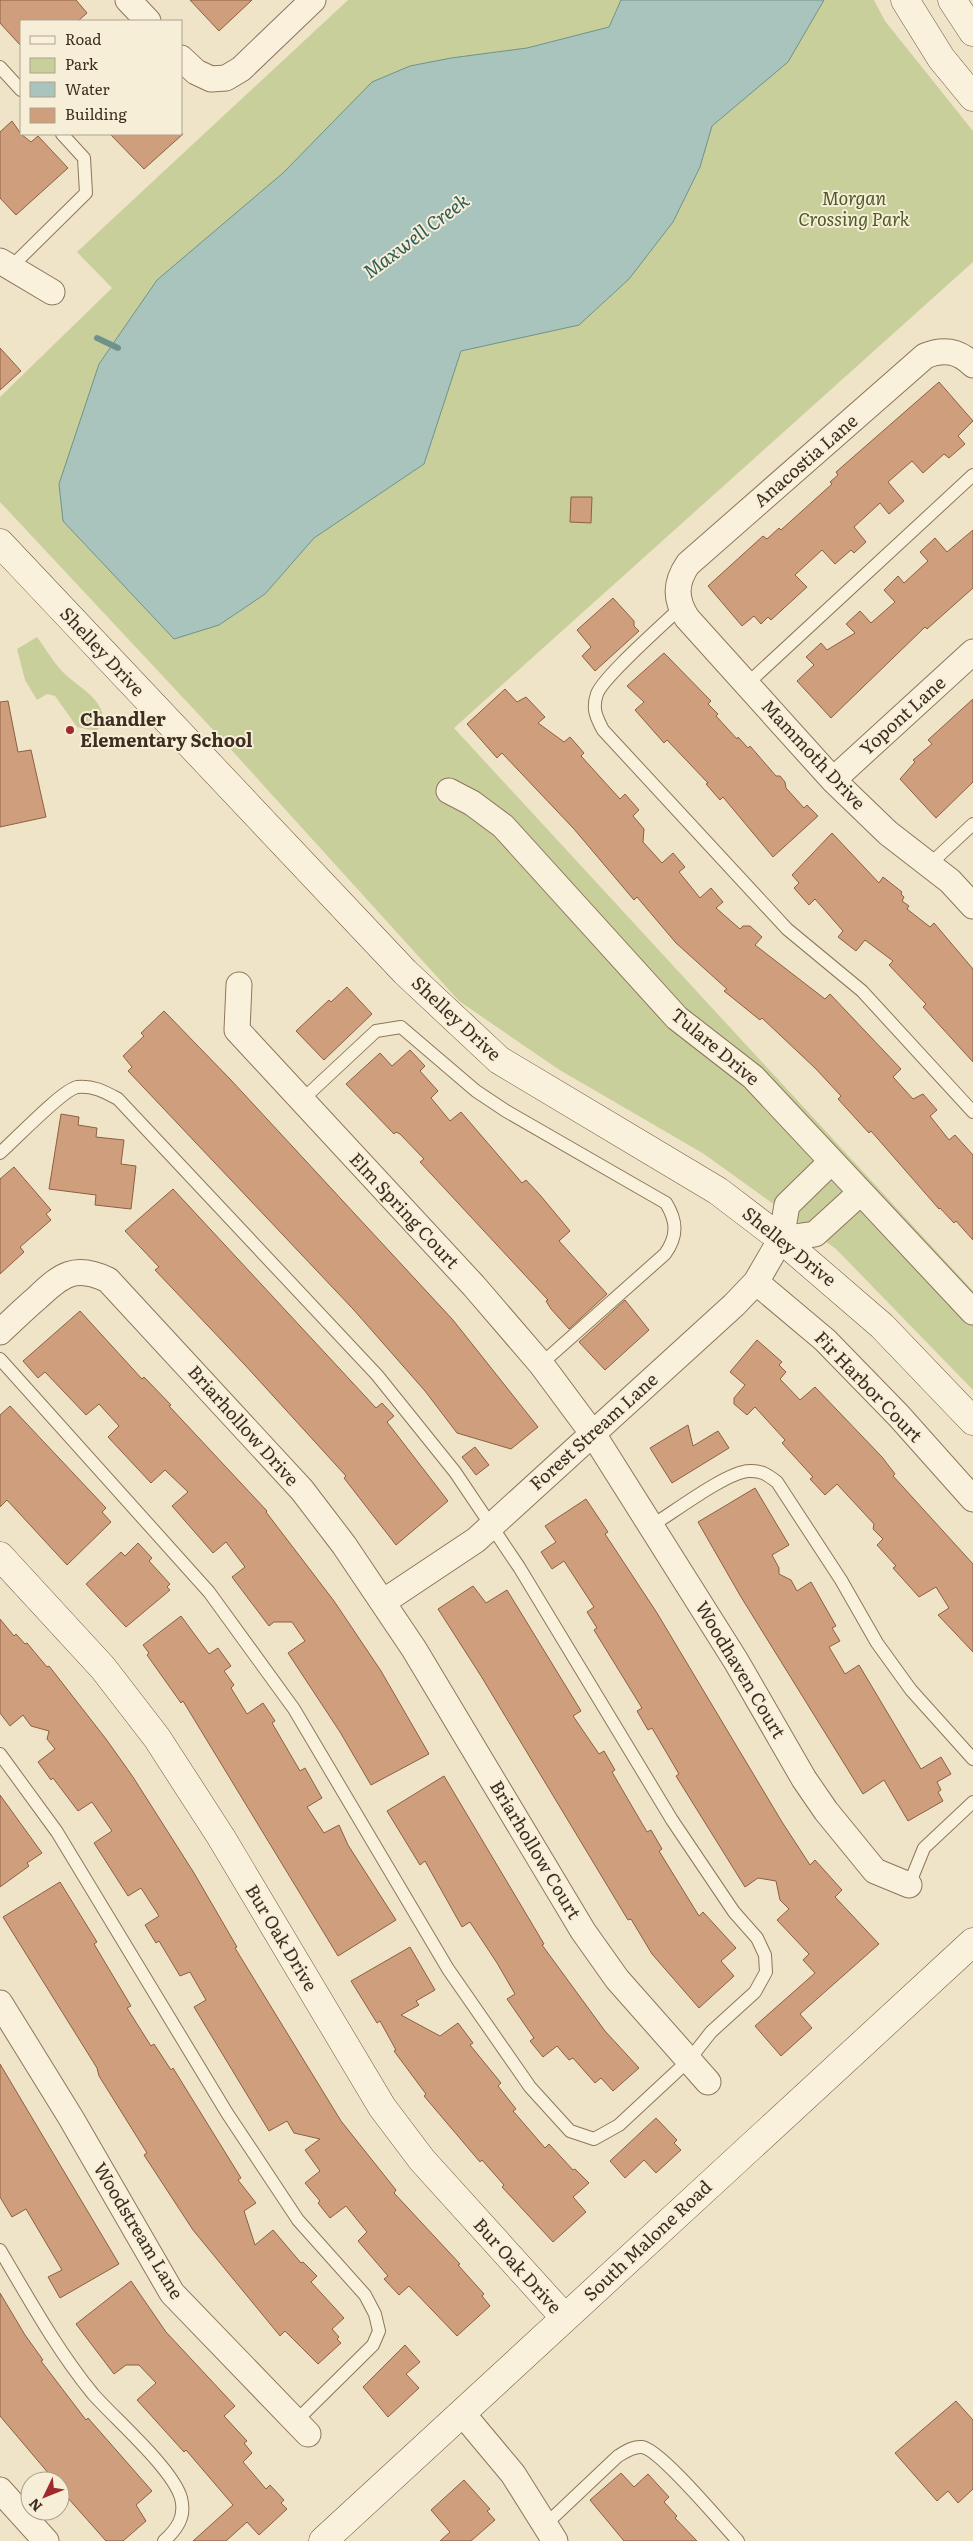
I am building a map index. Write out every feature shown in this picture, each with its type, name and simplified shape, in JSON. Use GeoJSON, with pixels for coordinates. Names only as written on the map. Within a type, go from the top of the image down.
{"type":"FeatureCollection","features":[{"type":"Feature","properties":{"kind":"street"},"geometry":{"type":"LineString","coordinates":[[128,0],[147,20]]}},
{"type":"Feature","properties":{"kind":"street"},"geometry":{"type":"LineString","coordinates":[[182,59],[196,72],[211,79],[226,78],[241,69],[314,0]]}},
{"type":"Feature","properties":{"kind":"street"},"geometry":{"type":"LineString","coordinates":[[905,0],[941,58],[973,97]]}},
{"type":"Feature","properties":{"kind":"street"},"geometry":{"type":"LineString","coordinates":[[952,0],[973,32]]}},
{"type":"Feature","properties":{"kind":"street"},"geometry":{"type":"LineString","coordinates":[[5,265],[52,292]]}},
{"type":"Feature","properties":{"kind":"street","name":"Anacostia Lane"},"geometry":{"type":"LineString","coordinates":[[679,597],[688,564],[918,362],[930,354],[965,358]]}},
{"type":"Feature","properties":{"kind":"street","name":"Shelley Drive"},"geometry":{"type":"LineString","coordinates":[[0,543],[405,972],[499,1060],[718,1191],[781,1239],[882,1326],[973,1421]]}},
{"type":"Feature","properties":{"kind":"street","name":"Mammoth Drive"},"geometry":{"type":"LineString","coordinates":[[679,597],[686,618],[833,780],[888,833],[950,881],[973,906]]}},
{"type":"Feature","properties":{"kind":"street","name":"Yopont Lane"},"geometry":{"type":"LineString","coordinates":[[833,780],[973,652]]}},
{"type":"Feature","properties":{"kind":"street","name":"Tulare Drive"},"geometry":{"type":"LineString","coordinates":[[449,791],[472,803],[503,826],[677,1018],[753,1077],[973,1312]]}},
{"type":"Feature","properties":{"kind":"street","name":"Elm Spring Court"},"geometry":{"type":"LineString","coordinates":[[239,985],[237,1030],[474,1286],[541,1364],[593,1434]]}},
{"type":"Feature","properties":{"kind":"street","name":"Forest Stream Lane"},"geometry":{"type":"LineString","coordinates":[[383,1602],[476,1540],[734,1305],[756,1282],[781,1239],[787,1205],[831,1162]]}},
{"type":"Feature","properties":{"kind":"street"},"geometry":{"type":"LineString","coordinates":[[781,1239],[816,1234],[860,1193]]}},
{"type":"Feature","properties":{"kind":"street","name":"Briarhollow Drive"},"geometry":{"type":"LineString","coordinates":[[0,1332],[56,1279],[68,1274],[82,1272],[95,1274],[108,1280],[302,1490],[344,1544],[383,1602]]}},
{"type":"Feature","properties":{"kind":"street","name":"Fir Harbor Court"},"geometry":{"type":"LineString","coordinates":[[756,1282],[825,1340],[899,1416],[973,1499]]}},
{"type":"Feature","properties":{"kind":"street","name":"Woodhaven Court"},"geometry":{"type":"LineString","coordinates":[[593,1434],[826,1811],[876,1870],[909,1884]]}},
{"type":"Feature","properties":{"kind":"street","name":"Bur Oak Drive"},"geometry":{"type":"LineString","coordinates":[[0,1556],[102,1668],[157,1738],[221,1837],[352,2059],[422,2160],[485,2232],[565,2318]]}},
{"type":"Feature","properties":{"kind":"street","name":"Briarhollow Court"},"geometry":{"type":"LineString","coordinates":[[383,1602],[414,1649],[583,1931],[617,1979],[708,2082]]}},
{"type":"Feature","properties":{"kind":"street","name":"South Malone Road"},"geometry":{"type":"LineString","coordinates":[[323,2541],[973,1942]]}},
{"type":"Feature","properties":{"kind":"street","name":"Woodstream Lane"},"geometry":{"type":"LineString","coordinates":[[0,2003],[70,2118],[172,2293],[302,2427]]}},
{"type":"Feature","properties":{"kind":"street"},"geometry":{"type":"LineString","coordinates":[[462,2413],[513,2474],[550,2533]]}},
{"type":"Feature","properties":{"kind":"street"},"geometry":{"type":"LineString","coordinates":[[0,2490],[46,2541]]}},
{"type":"Feature","properties":{"kind":"lane"},"geometry":{"type":"LineString","coordinates":[[0,67],[20,89]]}},
{"type":"Feature","properties":{"kind":"lane"},"geometry":{"type":"LineString","coordinates":[[5,265],[86,193],[84,158],[63,135]]}},
{"type":"Feature","properties":{"kind":"lane"},"geometry":{"type":"LineString","coordinates":[[747,684],[973,475]]}},
{"type":"Feature","properties":{"kind":"lane"},"geometry":{"type":"LineString","coordinates":[[679,597],[597,693],[594,714],[603,730],[787,930],[862,991],[973,1112]]}},
{"type":"Feature","properties":{"kind":"lane"},"geometry":{"type":"LineString","coordinates":[[929,865],[973,824]]}},
{"type":"Feature","properties":{"kind":"lane"},"geometry":{"type":"LineString","coordinates":[[302,1100],[376,1031],[401,1027],[453,1074],[484,1096],[666,1203],[675,1223],[672,1245],[665,1254],[541,1364]]}},
{"type":"Feature","properties":{"kind":"lane"},"geometry":{"type":"LineString","coordinates":[[0,1154],[56,1101],[76,1087],[100,1089],[118,1099],[377,1375],[455,1472],[520,1567],[672,1820],[734,1912],[757,1938],[765,1955],[766,1972],[755,1992],[711,2032],[689,2060],[619,2125],[594,2139],[570,2131],[530,2087],[448,1969],[294,1709],[209,1592],[0,1359]]}},
{"type":"Feature","properties":{"kind":"lane"},"geometry":{"type":"LineString","coordinates":[[651,1526],[724,1480],[747,1471],[763,1472],[777,1482],[835,1571],[877,1643],[911,1690],[973,1759]]}},
{"type":"Feature","properties":{"kind":"lane"},"geometry":{"type":"LineString","coordinates":[[0,1754],[57,1832],[227,2113],[298,2220],[365,2295],[375,2314],[379,2331],[373,2345],[302,2427]]}},
{"type":"Feature","properties":{"kind":"lane"},"geometry":{"type":"LineString","coordinates":[[909,1884],[924,1848],[973,1802]]}},
{"type":"Feature","properties":{"kind":"lane"},"geometry":{"type":"LineString","coordinates":[[0,2250],[60,2349],[93,2393],[169,2476],[181,2498],[182,2517],[176,2529],[164,2541]]}},
{"type":"Feature","properties":{"kind":"lane"},"geometry":{"type":"LineString","coordinates":[[550,2533],[618,2456],[629,2449],[643,2446],[660,2456],[738,2541]]}},
{"type":"Feature","properties":{"kind":"green space","name":"Morgan Crossing Park"},"geometry":{"type":"Polygon","coordinates":[[[348,0],[874,0],[885,21],[973,131],[973,262],[454,728],[973,1291],[973,1390],[836,1249],[704,1154],[558,1069],[459,1001],[216,733],[0,502],[0,397],[112,288],[77,252],[348,0]]]}},
{"type":"Feature","properties":{"kind":"green space"},"geometry":{"type":"Polygon","coordinates":[[[37,637],[62,671],[97,702],[103,716],[103,725],[96,731],[77,727],[55,696],[47,694],[37,700],[25,680],[17,649],[37,637]]]}},
{"type":"Feature","properties":{"kind":"water"},"geometry":{"type":"Polygon","coordinates":[[[621,0],[824,0],[788,62],[712,126],[700,167],[673,222],[629,279],[579,325],[461,351],[424,464],[314,538],[265,594],[219,625],[174,639],[63,521],[59,484],[99,364],[157,280],[283,173],[372,82],[410,66],[451,58],[527,48],[609,27],[621,0]]]}},
{"type":"Feature","properties":{"kind":"building"},"geometry":{"type":"Polygon","coordinates":[[[0,0],[76,0],[87,13],[79,20],[20,20],[20,45],[0,23],[0,0]]]}},
{"type":"Feature","properties":{"kind":"building"},"geometry":{"type":"Polygon","coordinates":[[[190,0],[252,0],[219,31],[190,0]]]}},
{"type":"Feature","properties":{"kind":"building"},"geometry":{"type":"Polygon","coordinates":[[[12,121],[20,135],[31,142],[38,136],[68,168],[16,215],[0,198],[0,132],[12,121]]]}},
{"type":"Feature","properties":{"kind":"building"},"geometry":{"type":"Polygon","coordinates":[[[111,135],[182,135],[144,169],[111,135]]]}},
{"type":"Feature","properties":{"kind":"building"},"geometry":{"type":"Polygon","coordinates":[[[0,348],[21,371],[0,390],[0,348]]]}},
{"type":"Feature","properties":{"kind":"building"},"geometry":{"type":"Polygon","coordinates":[[[939,382],[973,421],[958,436],[965,444],[949,458],[944,454],[923,473],[912,461],[888,482],[904,501],[889,514],[880,503],[854,527],[866,542],[854,553],[851,550],[835,564],[822,550],[795,575],[807,587],[771,620],[768,617],[761,624],[754,616],[742,626],[708,586],[763,536],[767,539],[779,528],[781,530],[832,484],[830,482],[838,475],[836,472],[939,382]]]}},
{"type":"Feature","properties":{"kind":"building"},"geometry":{"type":"Polygon","coordinates":[[[571,497],[592,497],[591,523],[570,522],[571,497]]]}},
{"type":"Feature","properties":{"kind":"building"},"geometry":{"type":"Polygon","coordinates":[[[973,530],[973,588],[927,629],[925,627],[831,718],[797,681],[814,665],[806,657],[821,643],[827,650],[855,633],[846,624],[860,611],[871,623],[895,602],[884,590],[898,576],[904,583],[928,561],[920,552],[935,538],[947,552],[973,530]]]}},
{"type":"Feature","properties":{"kind":"building"},"geometry":{"type":"Polygon","coordinates":[[[613,598],[634,621],[634,626],[639,631],[595,671],[582,656],[591,647],[577,630],[613,598]]]}},
{"type":"Feature","properties":{"kind":"building"},"geometry":{"type":"Polygon","coordinates":[[[664,653],[711,701],[708,704],[718,714],[716,716],[737,739],[738,737],[748,748],[750,746],[776,776],[780,776],[785,782],[786,788],[804,808],[807,805],[818,816],[773,857],[723,797],[720,800],[706,784],[708,783],[667,740],[664,743],[635,710],[644,702],[627,686],[664,653]]]}},
{"type":"Feature","properties":{"kind":"building"},"geometry":{"type":"Polygon","coordinates":[[[505,689],[517,702],[526,697],[545,717],[538,723],[564,742],[570,737],[584,753],[581,756],[620,799],[625,794],[639,810],[633,816],[644,829],[643,842],[662,863],[673,853],[685,867],[679,872],[700,898],[711,888],[723,902],[716,908],[740,929],[743,926],[750,926],[762,937],[755,945],[825,999],[830,994],[901,1069],[893,1077],[913,1099],[923,1094],[937,1110],[930,1116],[949,1140],[955,1135],[973,1155],[973,1240],[956,1221],[954,1223],[939,1209],[871,1131],[869,1133],[838,1099],[841,1096],[816,1069],[762,1018],[760,1020],[724,991],[727,989],[676,943],[637,897],[634,900],[574,829],[502,753],[497,758],[467,724],[505,689]]]}},
{"type":"Feature","properties":{"kind":"building"},"geometry":{"type":"Polygon","coordinates":[[[973,699],[973,782],[936,818],[900,779],[915,762],[913,760],[932,744],[928,740],[973,699]]]}},
{"type":"Feature","properties":{"kind":"building"},"geometry":{"type":"Polygon","coordinates":[[[8,701],[18,752],[31,750],[46,817],[0,827],[0,702],[8,701]]]}},
{"type":"Feature","properties":{"kind":"building"},"geometry":{"type":"Polygon","coordinates":[[[832,833],[879,883],[883,877],[902,892],[901,894],[904,897],[902,901],[909,906],[907,909],[930,927],[934,923],[973,969],[973,1062],[923,1007],[926,1004],[889,965],[893,961],[865,940],[856,951],[838,937],[843,931],[815,899],[809,905],[794,888],[799,883],[792,875],[832,833]]]}},
{"type":"Feature","properties":{"kind":"building"},"geometry":{"type":"Polygon","coordinates":[[[347,987],[372,1014],[324,1060],[296,1031],[329,1000],[331,1002],[347,987]]]}},
{"type":"Feature","properties":{"kind":"building"},"geometry":{"type":"Polygon","coordinates":[[[164,1011],[230,1079],[453,1320],[538,1427],[511,1449],[457,1433],[425,1391],[353,1309],[128,1071],[132,1067],[123,1056],[144,1036],[141,1033],[164,1011]]]}},
{"type":"Feature","properties":{"kind":"building"},"geometry":{"type":"Polygon","coordinates":[[[410,1050],[425,1066],[420,1071],[438,1091],[431,1098],[450,1121],[461,1112],[522,1183],[526,1180],[540,1195],[570,1231],[559,1241],[607,1294],[569,1329],[551,1309],[546,1301],[548,1300],[420,1162],[424,1159],[400,1134],[396,1132],[394,1134],[346,1084],[380,1053],[392,1066],[410,1050]]]}},
{"type":"Feature","properties":{"kind":"building"},"geometry":{"type":"Polygon","coordinates":[[[61,1114],[79,1117],[78,1125],[97,1128],[96,1137],[124,1140],[121,1164],[136,1166],[131,1209],[95,1205],[96,1195],[49,1189],[61,1114]]]}},
{"type":"Feature","properties":{"kind":"building"},"geometry":{"type":"Polygon","coordinates":[[[14,1167],[51,1210],[46,1214],[51,1220],[20,1247],[24,1252],[0,1274],[0,1179],[14,1167]]]}},
{"type":"Feature","properties":{"kind":"building"},"geometry":{"type":"Polygon","coordinates":[[[173,1189],[376,1408],[382,1403],[394,1416],[387,1422],[448,1501],[396,1545],[344,1478],[346,1476],[155,1270],[159,1267],[125,1231],[173,1189]]]}},
{"type":"Feature","properties":{"kind":"building"},"geometry":{"type":"Polygon","coordinates":[[[625,1300],[649,1330],[605,1370],[579,1342],[625,1300]]]}},
{"type":"Feature","properties":{"kind":"building"},"geometry":{"type":"Polygon","coordinates":[[[80,1311],[142,1379],[144,1377],[171,1405],[169,1406],[267,1511],[334,1601],[381,1671],[429,1754],[371,1785],[340,1732],[288,1653],[305,1641],[292,1622],[274,1622],[269,1626],[232,1577],[245,1567],[226,1542],[213,1553],[172,1506],[188,1492],[165,1470],[151,1483],[108,1437],[119,1426],[99,1404],[86,1415],[45,1372],[38,1378],[23,1361],[80,1311]]]}},
{"type":"Feature","properties":{"kind":"building"},"geometry":{"type":"Polygon","coordinates":[[[757,1340],[782,1362],[779,1365],[786,1372],[780,1379],[800,1400],[815,1387],[882,1457],[895,1474],[893,1476],[973,1564],[973,1652],[938,1615],[949,1608],[936,1587],[919,1597],[893,1568],[896,1566],[877,1545],[883,1539],[873,1529],[874,1524],[837,1484],[825,1495],[810,1479],[813,1477],[782,1443],[785,1440],[755,1407],[747,1415],[734,1404],[734,1398],[745,1385],[730,1372],[757,1340]]]}},
{"type":"Feature","properties":{"kind":"building"},"geometry":{"type":"Polygon","coordinates":[[[10,1406],[106,1508],[102,1512],[111,1522],[67,1565],[7,1500],[0,1507],[0,1415],[10,1406]]]}},
{"type":"Feature","properties":{"kind":"building"},"geometry":{"type":"Polygon","coordinates":[[[688,1425],[693,1446],[718,1431],[729,1448],[672,1483],[650,1448],[688,1425]]]}},
{"type":"Feature","properties":{"kind":"building"},"geometry":{"type":"Polygon","coordinates":[[[475,1447],[489,1465],[476,1475],[462,1457],[475,1447]]]}},
{"type":"Feature","properties":{"kind":"building"},"geometry":{"type":"Polygon","coordinates":[[[755,1488],[789,1545],[772,1555],[779,1568],[779,1574],[791,1580],[797,1591],[811,1582],[836,1626],[832,1628],[840,1641],[829,1647],[845,1674],[859,1665],[921,1769],[941,1757],[951,1774],[937,1782],[941,1790],[938,1792],[943,1801],[908,1821],[884,1780],[863,1794],[741,1597],[698,1522],[755,1488]]]}},
{"type":"Feature","properties":{"kind":"building"},"geometry":{"type":"Polygon","coordinates":[[[586,1499],[608,1532],[605,1534],[657,1613],[782,1822],[810,1865],[815,1860],[842,1890],[835,1897],[879,1944],[800,2014],[812,2028],[781,2056],[755,2026],[815,1973],[803,1960],[809,1954],[777,1920],[789,1909],[780,1900],[776,1881],[758,1878],[745,1887],[676,1776],[679,1774],[652,1728],[648,1730],[637,1711],[642,1708],[594,1630],[597,1628],[587,1612],[594,1607],[564,1561],[552,1569],[541,1552],[556,1542],[545,1526],[586,1499]]]}},
{"type":"Feature","properties":{"kind":"building"},"geometry":{"type":"Polygon","coordinates":[[[138,1543],[152,1558],[149,1561],[170,1584],[167,1587],[170,1590],[126,1627],[86,1584],[121,1552],[125,1556],[138,1543]]]}},
{"type":"Feature","properties":{"kind":"building"},"geometry":{"type":"Polygon","coordinates":[[[473,1586],[486,1603],[507,1590],[581,1711],[573,1716],[599,1754],[604,1751],[615,1770],[612,1772],[647,1832],[651,1830],[662,1849],[659,1851],[699,1916],[703,1912],[736,1948],[721,1961],[734,1976],[699,2008],[652,1954],[631,1919],[628,1920],[481,1676],[438,1609],[473,1586]]]}},
{"type":"Feature","properties":{"kind":"building"},"geometry":{"type":"Polygon","coordinates":[[[181,1616],[209,1654],[218,1648],[231,1666],[224,1671],[234,1685],[231,1688],[247,1714],[263,1703],[275,1721],[272,1723],[300,1771],[305,1768],[322,1798],[307,1807],[324,1833],[339,1825],[348,1845],[396,1920],[338,1956],[183,1701],[181,1703],[147,1655],[149,1653],[143,1645],[181,1616]]]}},
{"type":"Feature","properties":{"kind":"building"},"geometry":{"type":"Polygon","coordinates":[[[0,1619],[14,1636],[16,1634],[25,1644],[27,1643],[47,1667],[49,1666],[106,1739],[133,1777],[194,1873],[237,1947],[235,1948],[341,2121],[396,2190],[394,2193],[460,2264],[458,2265],[484,2294],[482,2296],[490,2306],[457,2336],[409,2286],[399,2295],[384,2279],[388,2276],[358,2241],[367,2232],[346,2206],[330,2218],[318,2203],[320,2201],[305,2183],[320,2171],[305,2150],[320,2139],[294,2133],[287,2121],[269,2131],[194,2007],[206,2000],[190,1972],[180,1976],[159,1941],[156,1943],[145,1925],[159,1916],[141,1888],[128,1896],[94,1843],[112,1831],[92,1802],[78,1811],[53,1778],[51,1780],[38,1762],[55,1749],[47,1739],[49,1731],[31,1726],[23,1715],[10,1726],[0,1713],[0,1619]]]}},
{"type":"Feature","properties":{"kind":"building"},"geometry":{"type":"Polygon","coordinates":[[[444,1776],[544,1944],[542,1945],[605,2031],[639,2068],[613,2091],[601,2078],[595,2083],[573,2058],[569,2060],[557,2046],[543,2057],[530,2041],[534,2038],[507,1999],[515,1994],[497,1963],[470,1922],[462,1927],[425,1861],[420,1865],[387,1811],[444,1776]]]}},
{"type":"Feature","properties":{"kind":"building"},"geometry":{"type":"Polygon","coordinates":[[[0,1795],[42,1853],[27,1863],[29,1866],[0,1887],[0,1795]]]}},
{"type":"Feature","properties":{"kind":"building"},"geometry":{"type":"Polygon","coordinates":[[[60,1882],[97,1942],[94,1944],[131,2006],[127,2008],[151,2046],[154,2044],[171,2070],[173,2068],[241,2178],[238,2180],[256,2203],[244,2211],[255,2245],[273,2230],[301,2263],[303,2262],[317,2276],[311,2282],[344,2318],[332,2329],[339,2337],[337,2339],[341,2343],[318,2364],[285,2331],[280,2336],[193,2230],[144,2155],[147,2153],[99,2076],[97,2068],[3,1917],[60,1882]]]}},
{"type":"Feature","properties":{"kind":"building"},"geometry":{"type":"Polygon","coordinates":[[[410,1947],[435,1990],[416,2001],[419,2005],[401,2015],[440,2036],[458,2023],[473,2043],[470,2045],[501,2083],[498,2086],[516,2109],[513,2111],[545,2148],[549,2144],[573,2170],[575,2169],[589,2183],[573,2197],[586,2212],[553,2242],[502,2187],[504,2185],[482,2160],[480,2162],[424,2096],[426,2094],[394,2051],[396,2050],[380,2021],[377,2023],[351,1981],[410,1947]]]}},
{"type":"Feature","properties":{"kind":"building"},"geometry":{"type":"Polygon","coordinates":[[[0,2064],[119,2264],[60,2298],[48,2277],[62,2270],[26,2209],[12,2217],[0,2197],[0,2064]]]}},
{"type":"Feature","properties":{"kind":"building"},"geometry":{"type":"Polygon","coordinates":[[[656,2118],[677,2140],[674,2143],[681,2150],[656,2173],[644,2160],[625,2178],[610,2161],[656,2118]]]}},
{"type":"Feature","properties":{"kind":"building"},"geometry":{"type":"Polygon","coordinates":[[[131,2281],[166,2332],[235,2406],[224,2416],[247,2441],[244,2443],[252,2453],[243,2462],[266,2489],[270,2485],[284,2500],[281,2503],[287,2509],[259,2535],[247,2522],[226,2541],[193,2541],[233,2505],[186,2450],[184,2452],[137,2400],[156,2383],[139,2365],[126,2365],[114,2374],[76,2324],[131,2281]]]}},
{"type":"Feature","properties":{"kind":"building"},"geometry":{"type":"Polygon","coordinates":[[[0,2293],[25,2335],[43,2360],[41,2361],[86,2420],[88,2418],[152,2491],[136,2505],[146,2521],[123,2541],[106,2541],[70,2500],[70,2471],[47,2471],[0,2416],[0,2293]]]}},
{"type":"Feature","properties":{"kind":"building"},"geometry":{"type":"Polygon","coordinates":[[[405,2345],[420,2362],[406,2374],[419,2388],[388,2417],[363,2387],[405,2345]]]}},
{"type":"Feature","properties":{"kind":"building"},"geometry":{"type":"Polygon","coordinates":[[[956,2401],[973,2420],[973,2489],[958,2503],[948,2491],[937,2501],[895,2453],[956,2401]]]}},
{"type":"Feature","properties":{"kind":"building"},"geometry":{"type":"Polygon","coordinates":[[[621,2473],[634,2487],[648,2474],[669,2497],[664,2502],[677,2516],[675,2518],[697,2541],[624,2541],[590,2500],[621,2473]]]}},
{"type":"Feature","properties":{"kind":"building"},"geometry":{"type":"Polygon","coordinates":[[[464,2480],[490,2509],[487,2511],[495,2520],[471,2541],[440,2541],[450,2532],[431,2510],[464,2480]]]}},
{"type":"Feature","properties":{"kind":"waterway","name":"Maxwell Creek"},"geometry":{"type":"LineString","coordinates":[[97,338],[118,348]]}},
{"type":"Feature","properties":{"kind":"place","name":"Chandler Elementary School"},"geometry":{"type":"Point","coordinates":[70,730]}}]}
